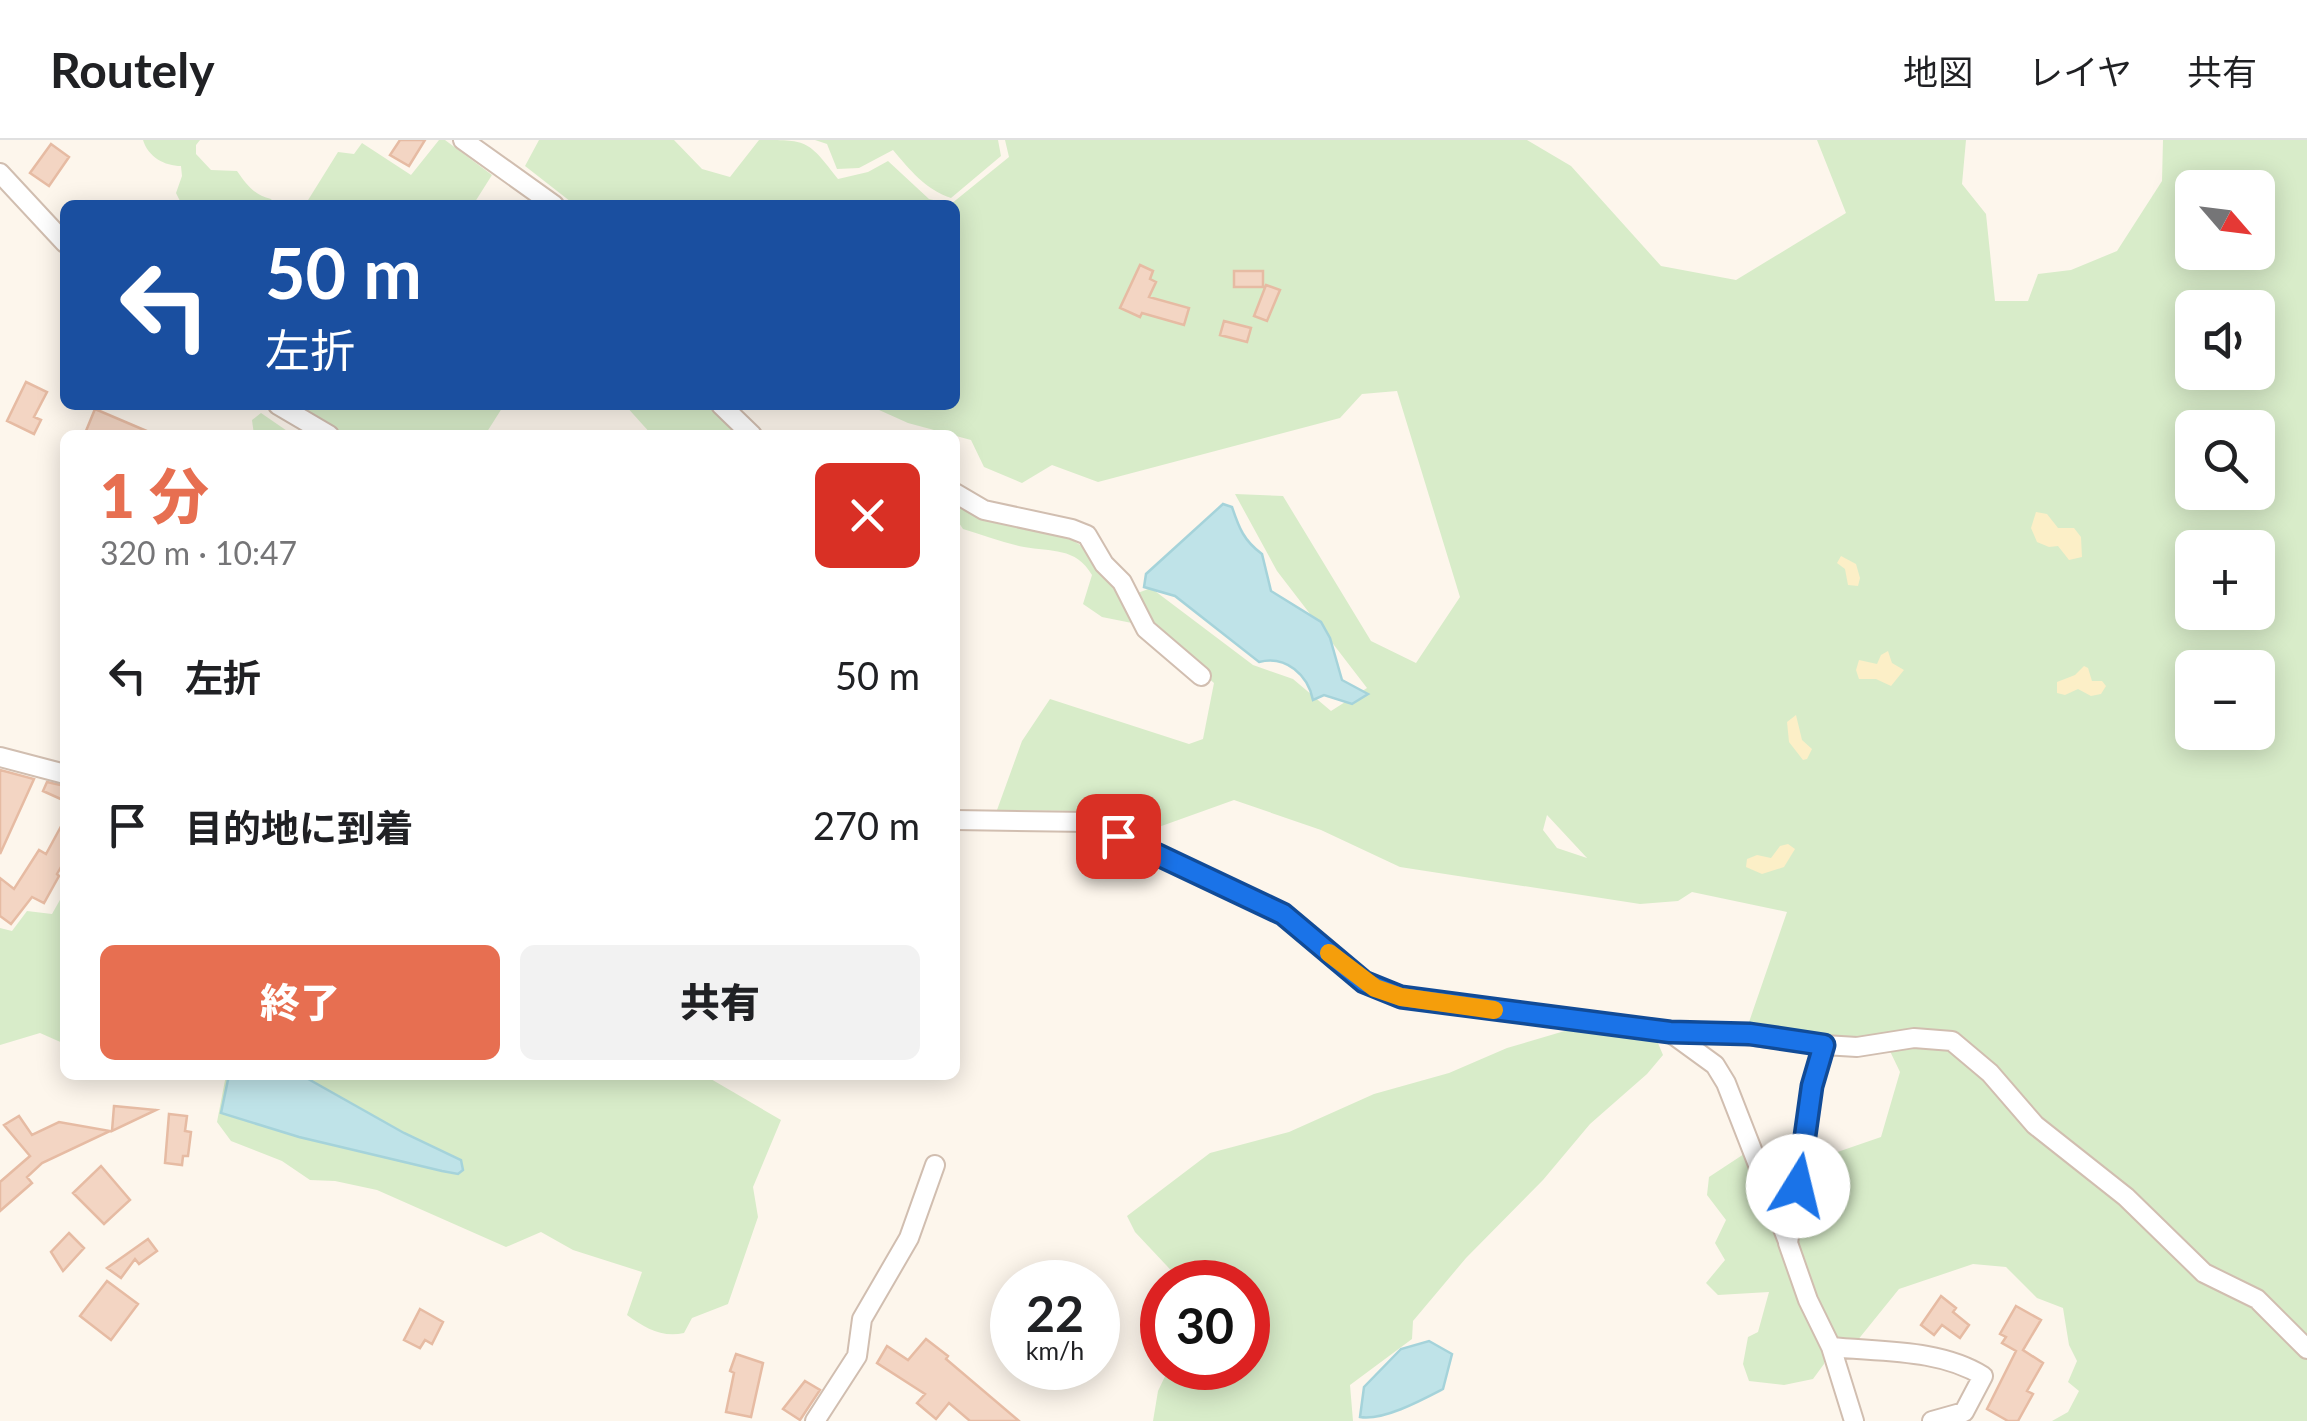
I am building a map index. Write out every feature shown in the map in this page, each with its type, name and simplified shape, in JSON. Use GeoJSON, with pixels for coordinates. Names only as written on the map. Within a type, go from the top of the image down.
{"type":"FeatureCollection","features":[{"type":"Feature","properties":{"kind":"street"},"geometry":{"type":"LineString","coordinates":[[463,140],[547,200]]}},
{"type":"Feature","properties":{"kind":"street"},"geometry":{"type":"LineString","coordinates":[[0,174],[60,239]]}},
{"type":"Feature","properties":{"kind":"street"},"geometry":{"type":"LineString","coordinates":[[286,410],[320,430]]}},
{"type":"Feature","properties":{"kind":"street"},"geometry":{"type":"LineString","coordinates":[[726,410],[747,430]]}},
{"type":"Feature","properties":{"kind":"street"},"geometry":{"type":"LineString","coordinates":[[960,497],[984,510],[1088,535],[1104,564],[1122,582],[1146,629],[1201,676]]}},
{"type":"Feature","properties":{"kind":"street"},"geometry":{"type":"LineString","coordinates":[[0,757],[60,773]]}},
{"type":"Feature","properties":{"kind":"street"},"geometry":{"type":"LineString","coordinates":[[960,820],[1090,822],[1283,914],[1364,982],[1401,997],[1670,1032],[1750,1034],[1824,1045],[1857,1047],[1914,1038],[1952,1042],[1981,1064],[2035,1125],[2146,1215],[2204,1274],[2257,1299],[2307,1350]]}},
{"type":"Feature","properties":{"kind":"street"},"geometry":{"type":"LineString","coordinates":[[1670,1032],[1714,1065],[1726,1083],[1808,1300],[1831,1347],[1854,1421]]}},
{"type":"Feature","properties":{"kind":"street"},"geometry":{"type":"LineString","coordinates":[[1788,1243],[1812,1086],[1824,1045]]}},
{"type":"Feature","properties":{"kind":"street"},"geometry":{"type":"LineString","coordinates":[[815,1421],[856,1356],[862,1319],[909,1238],[935,1166]]}},
{"type":"Feature","properties":{"kind":"street"},"geometry":{"type":"LineString","coordinates":[[1831,1347],[1944,1358],[1983,1376],[1964,1412],[1932,1421]]}},
{"type":"Feature","properties":{"kind":"green space"},"geometry":{"type":"Polygon","coordinates":[[[143,140],[200,140],[196,154],[211,170],[237,171],[251,189],[272,200],[180,200],[176,193],[181,166],[158,159],[143,140]]]}},
{"type":"Feature","properties":{"kind":"green space"},"geometry":{"type":"Polygon","coordinates":[[[439,140],[445,140],[492,175],[476,200],[308,200],[338,152],[354,154],[362,143],[411,175],[439,140]]]}},
{"type":"Feature","properties":{"kind":"green space"},"geometry":{"type":"Polygon","coordinates":[[[539,140],[674,140],[702,169],[730,177],[759,140],[788,141],[813,150],[838,179],[868,172],[888,161],[933,200],[569,200],[525,166],[539,140]]]}},
{"type":"Feature","properties":{"kind":"green space"},"geometry":{"type":"Polygon","coordinates":[[[815,140],[998,140],[1001,156],[951,198],[926,184],[893,150],[859,168],[837,169],[827,144],[815,140]]]}},
{"type":"Feature","properties":{"kind":"green space"},"geometry":{"type":"Polygon","coordinates":[[[1005,140],[1527,140],[1571,166],[1661,266],[1736,280],[1846,213],[1817,140],[1966,140],[1962,184],[1986,214],[1995,301],[2028,301],[2038,274],[2071,270],[2117,251],[2162,181],[2163,140],[2307,140],[2307,1421],[2052,1421],[2068,1412],[2079,1391],[2068,1382],[2077,1361],[2069,1345],[2063,1308],[2037,1298],[2006,1267],[1973,1264],[1899,1289],[1857,1341],[1825,1347],[1824,1364],[1813,1379],[1784,1385],[1749,1381],[1743,1364],[1748,1337],[1758,1332],[1769,1292],[1718,1295],[1706,1283],[1725,1260],[1715,1243],[1726,1220],[1707,1195],[1709,1177],[1744,1154],[1794,1167],[1881,1137],[1900,1072],[1888,1047],[1748,1025],[1787,912],[1692,892],[1678,901],[1640,904],[1400,867],[1321,830],[1234,800],[1142,833],[1090,811],[997,810],[1022,741],[1050,699],[1189,744],[1203,739],[1214,683],[1147,626],[1102,617],[1083,604],[1092,575],[1071,555],[1016,545],[963,529],[960,503],[976,517],[1064,535],[1085,548],[1135,594],[1151,588],[1253,665],[1293,679],[1331,711],[1367,688],[1277,571],[1235,494],[1283,496],[1371,641],[1416,663],[1460,597],[1397,391],[1362,394],[1340,418],[1098,482],[1052,465],[1022,483],[984,467],[971,440],[960,437],[960,430],[934,430],[879,410],[960,410],[960,200],[956,200],[1009,157],[1005,140]],[[1547,815],[1543,830],[1557,848],[1587,858],[1547,815]]]}},
{"type":"Feature","properties":{"kind":"green space"},"geometry":{"type":"Polygon","coordinates":[[[299,410],[501,410],[488,430],[336,430],[299,410]]]}},
{"type":"Feature","properties":{"kind":"green space"},"geometry":{"type":"Polygon","coordinates":[[[630,410],[726,410],[747,430],[648,430],[630,410]]]}},
{"type":"Feature","properties":{"kind":"green space"},"geometry":{"type":"Polygon","coordinates":[[[261,413],[286,430],[253,430],[252,420],[261,413]]]}},
{"type":"Feature","properties":{"kind":"green space"},"geometry":{"type":"Polygon","coordinates":[[[60,900],[60,1042],[40,1033],[0,1045],[0,928],[12,931],[27,911],[52,914],[60,900]]]}},
{"type":"Feature","properties":{"kind":"green space"},"geometry":{"type":"Polygon","coordinates":[[[1598,1027],[1655,1036],[1663,1055],[1590,1124],[1543,1180],[1466,1258],[1413,1321],[1412,1339],[1350,1385],[1353,1421],[1153,1421],[1158,1390],[1270,1390],[1270,1260],[1161,1260],[1135,1232],[1127,1216],[1210,1153],[1289,1132],[1374,1094],[1449,1073],[1507,1048],[1568,1030],[1598,1027]]]}},
{"type":"Feature","properties":{"kind":"green space"},"geometry":{"type":"Polygon","coordinates":[[[225,1080],[713,1080],[781,1120],[753,1187],[758,1217],[728,1304],[692,1318],[684,1333],[668,1334],[647,1328],[627,1315],[642,1272],[573,1250],[541,1232],[506,1247],[377,1190],[310,1180],[282,1161],[231,1141],[217,1122],[225,1080]]]}},
{"type":"Feature","properties":{"kind":"sand"},"geometry":{"type":"Polygon","coordinates":[[[2036,512],[2047,514],[2058,528],[2074,528],[2081,537],[2082,557],[2069,560],[2058,546],[2037,542],[2031,528],[2036,512]]]}},
{"type":"Feature","properties":{"kind":"sand"},"geometry":{"type":"Polygon","coordinates":[[[1841,556],[1856,564],[1858,586],[1848,585],[1845,569],[1837,563],[1841,556]]]}},
{"type":"Feature","properties":{"kind":"sand"},"geometry":{"type":"Polygon","coordinates":[[[1888,651],[1892,663],[1904,670],[1891,686],[1876,679],[1859,679],[1859,660],[1877,664],[1888,651]]]}},
{"type":"Feature","properties":{"kind":"sand"},"geometry":{"type":"Polygon","coordinates":[[[2084,666],[2092,681],[2102,681],[2106,686],[2101,694],[2091,696],[2078,689],[2065,695],[2057,693],[2057,682],[2075,675],[2084,666]]]}},
{"type":"Feature","properties":{"kind":"sand"},"geometry":{"type":"Polygon","coordinates":[[[1796,715],[1802,740],[1812,749],[1803,760],[1789,742],[1787,722],[1796,715]]]}},
{"type":"Feature","properties":{"kind":"sand"},"geometry":{"type":"Polygon","coordinates":[[[1788,844],[1795,849],[1784,867],[1762,874],[1746,867],[1747,859],[1757,855],[1771,858],[1780,846],[1788,844]]]}},
{"type":"Feature","properties":{"kind":"water"},"geometry":{"type":"Polygon","coordinates":[[[1223,504],[1232,507],[1243,533],[1262,554],[1271,591],[1321,622],[1330,638],[1342,680],[1368,694],[1352,704],[1324,695],[1313,700],[1301,675],[1287,664],[1259,662],[1175,596],[1144,587],[1146,574],[1223,504]]]}},
{"type":"Feature","properties":{"kind":"water"},"geometry":{"type":"Polygon","coordinates":[[[228,1080],[310,1080],[461,1160],[463,1170],[458,1174],[442,1171],[299,1137],[221,1113],[228,1080]]]}},
{"type":"Feature","properties":{"kind":"water"},"geometry":{"type":"Polygon","coordinates":[[[1429,1341],[1452,1354],[1443,1389],[1391,1413],[1360,1417],[1364,1387],[1401,1349],[1429,1341]]]}},
{"type":"Feature","properties":{"kind":"building"},"geometry":{"type":"Polygon","coordinates":[[[400,140],[425,140],[409,166],[390,155],[400,140]]]}},
{"type":"Feature","properties":{"kind":"building"},"geometry":{"type":"Polygon","coordinates":[[[51,144],[69,157],[49,186],[30,173],[51,144]]]}},
{"type":"Feature","properties":{"kind":"building"},"geometry":{"type":"Polygon","coordinates":[[[1140,265],[1153,271],[1150,279],[1156,282],[1149,297],[1189,308],[1184,325],[1142,313],[1140,317],[1120,308],[1140,265]]]}},
{"type":"Feature","properties":{"kind":"building"},"geometry":{"type":"Polygon","coordinates":[[[1234,271],[1263,271],[1263,287],[1234,287],[1234,271]]]}},
{"type":"Feature","properties":{"kind":"building"},"geometry":{"type":"Polygon","coordinates":[[[1266,285],[1280,290],[1267,321],[1254,316],[1266,285]]]}},
{"type":"Feature","properties":{"kind":"building"},"geometry":{"type":"Polygon","coordinates":[[[1224,321],[1251,328],[1247,342],[1220,335],[1224,321]]]}},
{"type":"Feature","properties":{"kind":"building"},"geometry":{"type":"Polygon","coordinates":[[[26,382],[47,392],[34,417],[41,420],[34,434],[7,421],[26,382]]]}},
{"type":"Feature","properties":{"kind":"building"},"geometry":{"type":"Polygon","coordinates":[[[97,410],[144,430],[86,430],[97,410]]]}},
{"type":"Feature","properties":{"kind":"building"},"geometry":{"type":"Polygon","coordinates":[[[0,770],[34,779],[0,854],[0,770]]]}},
{"type":"Feature","properties":{"kind":"building"},"geometry":{"type":"Polygon","coordinates":[[[47,782],[60,785],[60,799],[43,791],[47,782]]]}},
{"type":"Feature","properties":{"kind":"building"},"geometry":{"type":"Polygon","coordinates":[[[60,828],[59,876],[44,903],[32,897],[11,924],[0,916],[0,878],[14,889],[39,850],[46,854],[60,828]]]}},
{"type":"Feature","properties":{"kind":"building"},"geometry":{"type":"Polygon","coordinates":[[[114,1106],[156,1110],[112,1131],[114,1106]]]}},
{"type":"Feature","properties":{"kind":"building"},"geometry":{"type":"Polygon","coordinates":[[[169,1114],[187,1116],[185,1131],[191,1132],[188,1156],[183,1156],[182,1165],[165,1163],[169,1114]]]}},
{"type":"Feature","properties":{"kind":"building"},"geometry":{"type":"Polygon","coordinates":[[[19,1116],[32,1135],[59,1122],[110,1131],[42,1163],[27,1177],[32,1183],[0,1211],[0,1182],[30,1156],[4,1125],[19,1116]]]}},
{"type":"Feature","properties":{"kind":"building"},"geometry":{"type":"Polygon","coordinates":[[[101,1166],[130,1200],[104,1224],[73,1193],[101,1166]]]}},
{"type":"Feature","properties":{"kind":"building"},"geometry":{"type":"Polygon","coordinates":[[[69,1233],[84,1248],[63,1271],[51,1252],[69,1233]]]}},
{"type":"Feature","properties":{"kind":"building"},"geometry":{"type":"Polygon","coordinates":[[[148,1239],[157,1251],[139,1264],[135,1259],[121,1278],[107,1268],[148,1239]]]}},
{"type":"Feature","properties":{"kind":"building"},"geometry":{"type":"Polygon","coordinates":[[[107,1281],[138,1304],[111,1340],[80,1316],[107,1281]]]}},
{"type":"Feature","properties":{"kind":"building"},"geometry":{"type":"Polygon","coordinates":[[[1941,1296],[1969,1325],[1960,1338],[1942,1325],[1934,1335],[1921,1325],[1941,1296]]]}},
{"type":"Feature","properties":{"kind":"building"},"geometry":{"type":"Polygon","coordinates":[[[2016,1306],[2041,1320],[2023,1350],[2043,1363],[2027,1391],[2033,1394],[2018,1421],[2008,1421],[1987,1409],[2016,1351],[2002,1343],[2006,1337],[2000,1334],[2016,1306]]]}},
{"type":"Feature","properties":{"kind":"building"},"geometry":{"type":"Polygon","coordinates":[[[420,1309],[443,1322],[432,1344],[425,1340],[420,1348],[404,1340],[420,1309]]]}},
{"type":"Feature","properties":{"kind":"building"},"geometry":{"type":"Polygon","coordinates":[[[926,1339],[1019,1421],[970,1421],[949,1403],[936,1419],[917,1403],[925,1394],[877,1363],[887,1346],[908,1360],[926,1339]]]}},
{"type":"Feature","properties":{"kind":"building"},"geometry":{"type":"Polygon","coordinates":[[[736,1354],[763,1363],[751,1417],[726,1412],[734,1373],[730,1371],[736,1354]]]}},
{"type":"Feature","properties":{"kind":"building"},"geometry":{"type":"Polygon","coordinates":[[[805,1381],[820,1390],[800,1420],[783,1409],[805,1381]]]}},
{"type":"Feature","properties":{"kind":"slow traffic"},"geometry":{"type":"LineString","coordinates":[[1329,953],[1364,982],[1401,997],[1494,1010]]}},
{"type":"Feature","properties":{"kind":"route"},"geometry":{"type":"LineString","coordinates":[[1118,836],[1283,914],[1364,982],[1401,997],[1670,1032],[1750,1034],[1824,1045],[1812,1086],[1798,1186]]}}]}
